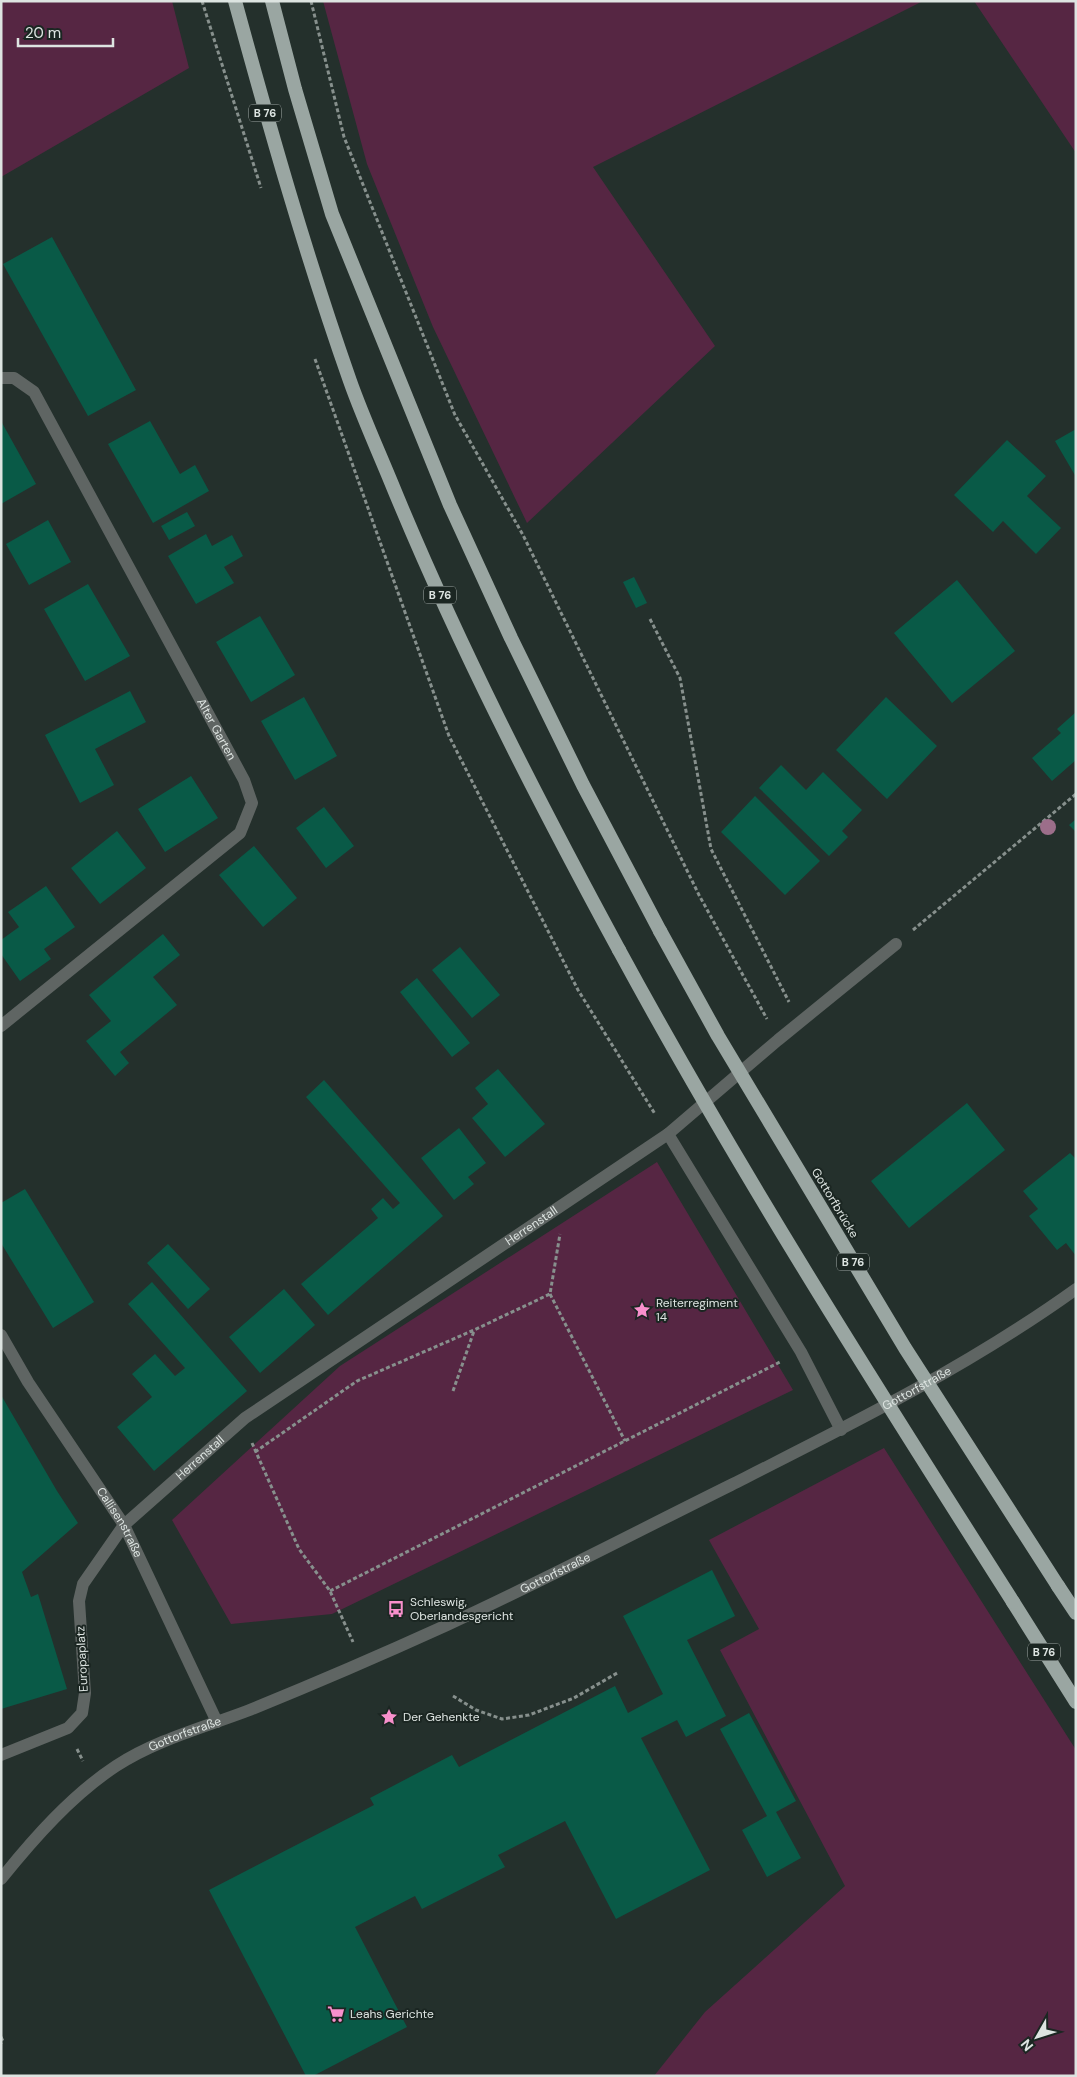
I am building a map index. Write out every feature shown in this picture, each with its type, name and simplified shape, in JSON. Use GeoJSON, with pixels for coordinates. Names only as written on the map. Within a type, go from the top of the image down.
{"type":"FeatureCollection","features":[{"type":"Feature","properties":{"kind":"highway","name":"B 76"},"geometry":{"type":"LineString","coordinates":[[235,1],[298,224],[351,383],[408,525],[469,659],[541,806],[676,1055],[850,1345],[1076,1702]]}},
{"type":"Feature","properties":{"kind":"highway","name":"Gottorfbrücke"},"geometry":{"type":"LineString","coordinates":[[272,1],[295,89],[332,214],[450,505],[549,716],[660,930],[718,1036],[905,1348],[1076,1613]]}},
{"type":"Feature","properties":{"kind":"street","name":"Alter Garten"},"geometry":{"type":"LineString","coordinates":[[1,378],[14,378],[34,392],[244,780],[252,803],[240,833],[1,1026]]}},
{"type":"Feature","properties":{"kind":"street","name":"Herrenstall"},"geometry":{"type":"LineString","coordinates":[[124,1525],[244,1418],[668,1134],[799,1022],[896,944]]}},
{"type":"Feature","properties":{"kind":"street"},"geometry":{"type":"LineString","coordinates":[[668,1134],[801,1352],[841,1430]]}},
{"type":"Feature","properties":{"kind":"street","name":"Gottorfstraße"},"geometry":{"type":"LineString","coordinates":[[1,1879],[33,1841],[93,1784],[114,1768],[141,1752],[168,1739],[306,1687],[502,1599],[841,1430],[1043,1312],[1076,1289]]}},
{"type":"Feature","properties":{"kind":"street","name":"Callisenstraße"},"geometry":{"type":"LineString","coordinates":[[1,1335],[28,1382],[124,1525],[217,1722]]}},
{"type":"Feature","properties":{"kind":"street","name":"Europaplatz"},"geometry":{"type":"LineString","coordinates":[[68,1728],[82,1713],[85,1693],[79,1601],[83,1584],[124,1525]]}},
{"type":"Feature","properties":{"kind":"street"},"geometry":{"type":"LineString","coordinates":[[1,1755],[68,1728]]}},
{"type":"Feature","properties":{"kind":"path"},"geometry":{"type":"LineString","coordinates":[[311,1],[344,137],[456,416],[523,535],[699,895],[778,1040]]}},
{"type":"Feature","properties":{"kind":"path"},"geometry":{"type":"LineString","coordinates":[[650,619],[680,678],[712,849],[799,1022]]}},
{"type":"Feature","properties":{"kind":"path"},"geometry":{"type":"LineString","coordinates":[[896,944],[1076,794]]}},
{"type":"Feature","properties":{"kind":"path"},"geometry":{"type":"LineString","coordinates":[[566,1201],[550,1294],[625,1441]]}},
{"type":"Feature","properties":{"kind":"path"},"geometry":{"type":"LineString","coordinates":[[255,1452],[357,1380],[474,1330],[550,1294]]}},
{"type":"Feature","properties":{"kind":"path"},"geometry":{"type":"LineString","coordinates":[[454,1391],[474,1330]]}},
{"type":"Feature","properties":{"kind":"path"},"geometry":{"type":"LineString","coordinates":[[330,1591],[801,1352]]}},
{"type":"Feature","properties":{"kind":"path"},"geometry":{"type":"LineString","coordinates":[[244,1418],[255,1452],[299,1549],[330,1591],[362,1663]]}},
{"type":"Feature","properties":{"kind":"path"},"geometry":{"type":"LineString","coordinates":[[453,1696],[476,1710],[502,1719],[529,1715],[574,1698],[619,1672]]}},
{"type":"Feature","properties":{"kind":"path"},"geometry":{"type":"LineString","coordinates":[[68,1728],[93,1784]]}},
{"type":"Feature","properties":{"kind":"path"},"geometry":{"type":"LineString","coordinates":[[1,2037],[3,2041],[1,2043]]}},
{"type":"Feature","properties":{"kind":"shaded area"},"geometry":{"type":"Polygon","coordinates":[[[1,1],[172,1],[189,68],[1,177],[1,1]]]}},
{"type":"Feature","properties":{"kind":"shaded area"},"geometry":{"type":"Polygon","coordinates":[[[323,1],[923,1],[593,167],[715,346],[527,523],[433,327],[367,164],[323,1]]]}},
{"type":"Feature","properties":{"kind":"shaded area"},"geometry":{"type":"Polygon","coordinates":[[[974,1],[1076,1],[1076,153],[974,1]]]}},
{"type":"Feature","properties":{"kind":"shaded area"},"geometry":{"type":"Polygon","coordinates":[[[657,1162],[793,1390],[332,1614],[231,1624],[172,1520],[340,1366],[657,1162]]]}},
{"type":"Feature","properties":{"kind":"shaded area"},"geometry":{"type":"Polygon","coordinates":[[[884,1448],[1076,1750],[1076,2076],[654,2076],[705,2012],[845,1886],[720,1650],[759,1629],[709,1540],[884,1448]]]}},
{"type":"Feature","properties":{"kind":"building"},"geometry":{"type":"Polygon","coordinates":[[[52,237],[136,390],[88,416],[3,264],[52,237]]]}},
{"type":"Feature","properties":{"kind":"building"},"geometry":{"type":"Polygon","coordinates":[[[1,421],[36,484],[1,504],[1,421]]]}},
{"type":"Feature","properties":{"kind":"building"},"geometry":{"type":"Polygon","coordinates":[[[150,421],[180,474],[195,465],[209,491],[153,523],[108,444],[150,421]]]}},
{"type":"Feature","properties":{"kind":"building"},"geometry":{"type":"Polygon","coordinates":[[[1076,429],[1076,477],[1055,441],[1076,429]]]}},
{"type":"Feature","properties":{"kind":"building"},"geometry":{"type":"Polygon","coordinates":[[[1007,440],[1046,476],[1027,496],[1061,528],[1036,554],[1003,521],[993,532],[954,495],[1007,440]]]}},
{"type":"Feature","properties":{"kind":"building"},"geometry":{"type":"Polygon","coordinates":[[[187,512],[195,526],[169,540],[161,526],[187,512]]]}},
{"type":"Feature","properties":{"kind":"building"},"geometry":{"type":"Polygon","coordinates":[[[48,520],[71,562],[29,585],[6,544],[48,520]]]}},
{"type":"Feature","properties":{"kind":"building"},"geometry":{"type":"Polygon","coordinates":[[[206,534],[212,546],[232,535],[243,556],[224,567],[234,583],[196,604],[168,556],[206,534]]]}},
{"type":"Feature","properties":{"kind":"building"},"geometry":{"type":"Polygon","coordinates":[[[634,577],[647,603],[636,608],[623,582],[634,577]]]}},
{"type":"Feature","properties":{"kind":"building"},"geometry":{"type":"Polygon","coordinates":[[[957,580],[1015,651],[952,703],[894,633],[957,580]]]}},
{"type":"Feature","properties":{"kind":"building"},"geometry":{"type":"Polygon","coordinates":[[[88,584],[130,656],[85,681],[44,609],[88,584]]]}},
{"type":"Feature","properties":{"kind":"building"},"geometry":{"type":"Polygon","coordinates":[[[260,616],[295,675],[251,702],[216,642],[260,616]]]}},
{"type":"Feature","properties":{"kind":"building"},"geometry":{"type":"Polygon","coordinates":[[[130,691],[146,722],[95,749],[114,785],[80,803],[45,735],[130,691]]]}},
{"type":"Feature","properties":{"kind":"building"},"geometry":{"type":"Polygon","coordinates":[[[304,697],[337,756],[295,780],[261,721],[304,697]]]}},
{"type":"Feature","properties":{"kind":"building"},"geometry":{"type":"Polygon","coordinates":[[[886,697],[937,746],[887,799],[836,750],[886,697]]]}},
{"type":"Feature","properties":{"kind":"building"},"geometry":{"type":"Polygon","coordinates":[[[1076,712],[1076,760],[1052,781],[1032,758],[1061,733],[1057,729],[1076,712]]]}},
{"type":"Feature","properties":{"kind":"building"},"geometry":{"type":"Polygon","coordinates":[[[781,765],[806,790],[823,772],[862,810],[842,831],[848,837],[829,856],[759,788],[781,765]]]}},
{"type":"Feature","properties":{"kind":"building"},"geometry":{"type":"Polygon","coordinates":[[[191,776],[218,818],[165,852],[138,809],[191,776]]]}},
{"type":"Feature","properties":{"kind":"building"},"geometry":{"type":"Polygon","coordinates":[[[755,796],[820,861],[785,895],[721,832],[755,796]]]}},
{"type":"Feature","properties":{"kind":"building"},"geometry":{"type":"Polygon","coordinates":[[[324,807],[354,846],[326,868],[296,828],[324,807]]]}},
{"type":"Feature","properties":{"kind":"building"},"geometry":{"type":"Polygon","coordinates":[[[1076,819],[1076,832],[1069,825],[1076,819]]]}},
{"type":"Feature","properties":{"kind":"building"},"geometry":{"type":"Polygon","coordinates":[[[117,831],[146,868],[100,904],[71,868],[117,831]]]}},
{"type":"Feature","properties":{"kind":"building"},"geometry":{"type":"Polygon","coordinates":[[[254,846],[297,898],[263,927],[219,875],[254,846]]]}},
{"type":"Feature","properties":{"kind":"building"},"geometry":{"type":"Polygon","coordinates":[[[46,886],[75,927],[44,949],[51,959],[20,981],[1,954],[1,940],[19,927],[8,912],[46,886]]]}},
{"type":"Feature","properties":{"kind":"building"},"geometry":{"type":"Polygon","coordinates":[[[163,934],[180,955],[153,977],[177,1005],[120,1052],[129,1063],[115,1076],[86,1041],[111,1021],[89,995],[163,934]]]}},
{"type":"Feature","properties":{"kind":"building"},"geometry":{"type":"Polygon","coordinates":[[[460,947],[500,995],[472,1018],[432,970],[460,947]]]}},
{"type":"Feature","properties":{"kind":"building"},"geometry":{"type":"Polygon","coordinates":[[[417,978],[470,1043],[452,1057],[400,992],[417,978]]]}},
{"type":"Feature","properties":{"kind":"building"},"geometry":{"type":"Polygon","coordinates":[[[498,1069],[545,1124],[505,1157],[472,1118],[488,1104],[475,1088],[498,1069]]]}},
{"type":"Feature","properties":{"kind":"building"},"geometry":{"type":"Polygon","coordinates":[[[324,1080],[443,1216],[328,1315],[301,1284],[378,1218],[371,1209],[383,1198],[393,1209],[400,1203],[306,1097],[324,1080]]]}},
{"type":"Feature","properties":{"kind":"building"},"geometry":{"type":"Polygon","coordinates":[[[967,1103],[1005,1150],[909,1228],[871,1181],[967,1103]]]}},
{"type":"Feature","properties":{"kind":"building"},"geometry":{"type":"Polygon","coordinates":[[[459,1128],[486,1163],[468,1177],[474,1184],[454,1200],[421,1158],[459,1128]]]}},
{"type":"Feature","properties":{"kind":"building"},"geometry":{"type":"Polygon","coordinates":[[[1070,1153],[1076,1159],[1076,1256],[1066,1243],[1057,1250],[1029,1216],[1038,1209],[1023,1191],[1070,1153]]]}},
{"type":"Feature","properties":{"kind":"building"},"geometry":{"type":"Polygon","coordinates":[[[25,1189],[94,1302],[53,1328],[1,1243],[1,1203],[25,1189]]]}},
{"type":"Feature","properties":{"kind":"building"},"geometry":{"type":"Polygon","coordinates":[[[168,1244],[210,1289],[188,1309],[147,1263],[168,1244]]]}},
{"type":"Feature","properties":{"kind":"building"},"geometry":{"type":"Polygon","coordinates":[[[152,1282],[247,1391],[154,1471],[117,1427],[152,1397],[132,1374],[155,1354],[175,1376],[185,1368],[128,1304],[152,1282]]]}},
{"type":"Feature","properties":{"kind":"building"},"geometry":{"type":"Polygon","coordinates":[[[284,1289],[315,1325],[260,1373],[229,1337],[284,1289]]]}},
{"type":"Feature","properties":{"kind":"building"},"geometry":{"type":"Polygon","coordinates":[[[1,1395],[78,1523],[22,1572],[31,1597],[38,1594],[67,1689],[1,1709],[1,1395]]]}},
{"type":"Feature","properties":{"kind":"building"},"geometry":{"type":"Polygon","coordinates":[[[712,1570],[735,1616],[687,1640],[726,1716],[686,1737],[677,1720],[641,1738],[710,1870],[616,1919],[565,1821],[498,1855],[505,1867],[422,1909],[415,1896],[355,1927],[407,2027],[313,2076],[306,2076],[209,1890],[374,1805],[370,1798],[452,1755],[459,1767],[615,1686],[628,1713],[663,1694],[623,1616],[712,1570]]]}},
{"type":"Feature","properties":{"kind":"building"},"geometry":{"type":"Polygon","coordinates":[[[749,1713],[796,1801],[776,1812],[801,1858],[767,1877],[742,1830],[767,1816],[720,1729],[749,1713]]]}},
{"type":"Feature","properties":{"kind":"place","name":"Reiterregiment 14"},"geometry":{"type":"Point","coordinates":[642,1310]}},
{"type":"Feature","properties":{"kind":"place","name":"Schleswig, Oberlandesgericht"},"geometry":{"type":"Point","coordinates":[396,1609]}},
{"type":"Feature","properties":{"kind":"place","name":"Der Gehenkte"},"geometry":{"type":"Point","coordinates":[389,1717]}},
{"type":"Feature","properties":{"kind":"place","name":"Leahs Gerichte"},"geometry":{"type":"Point","coordinates":[336,2014]}}]}
